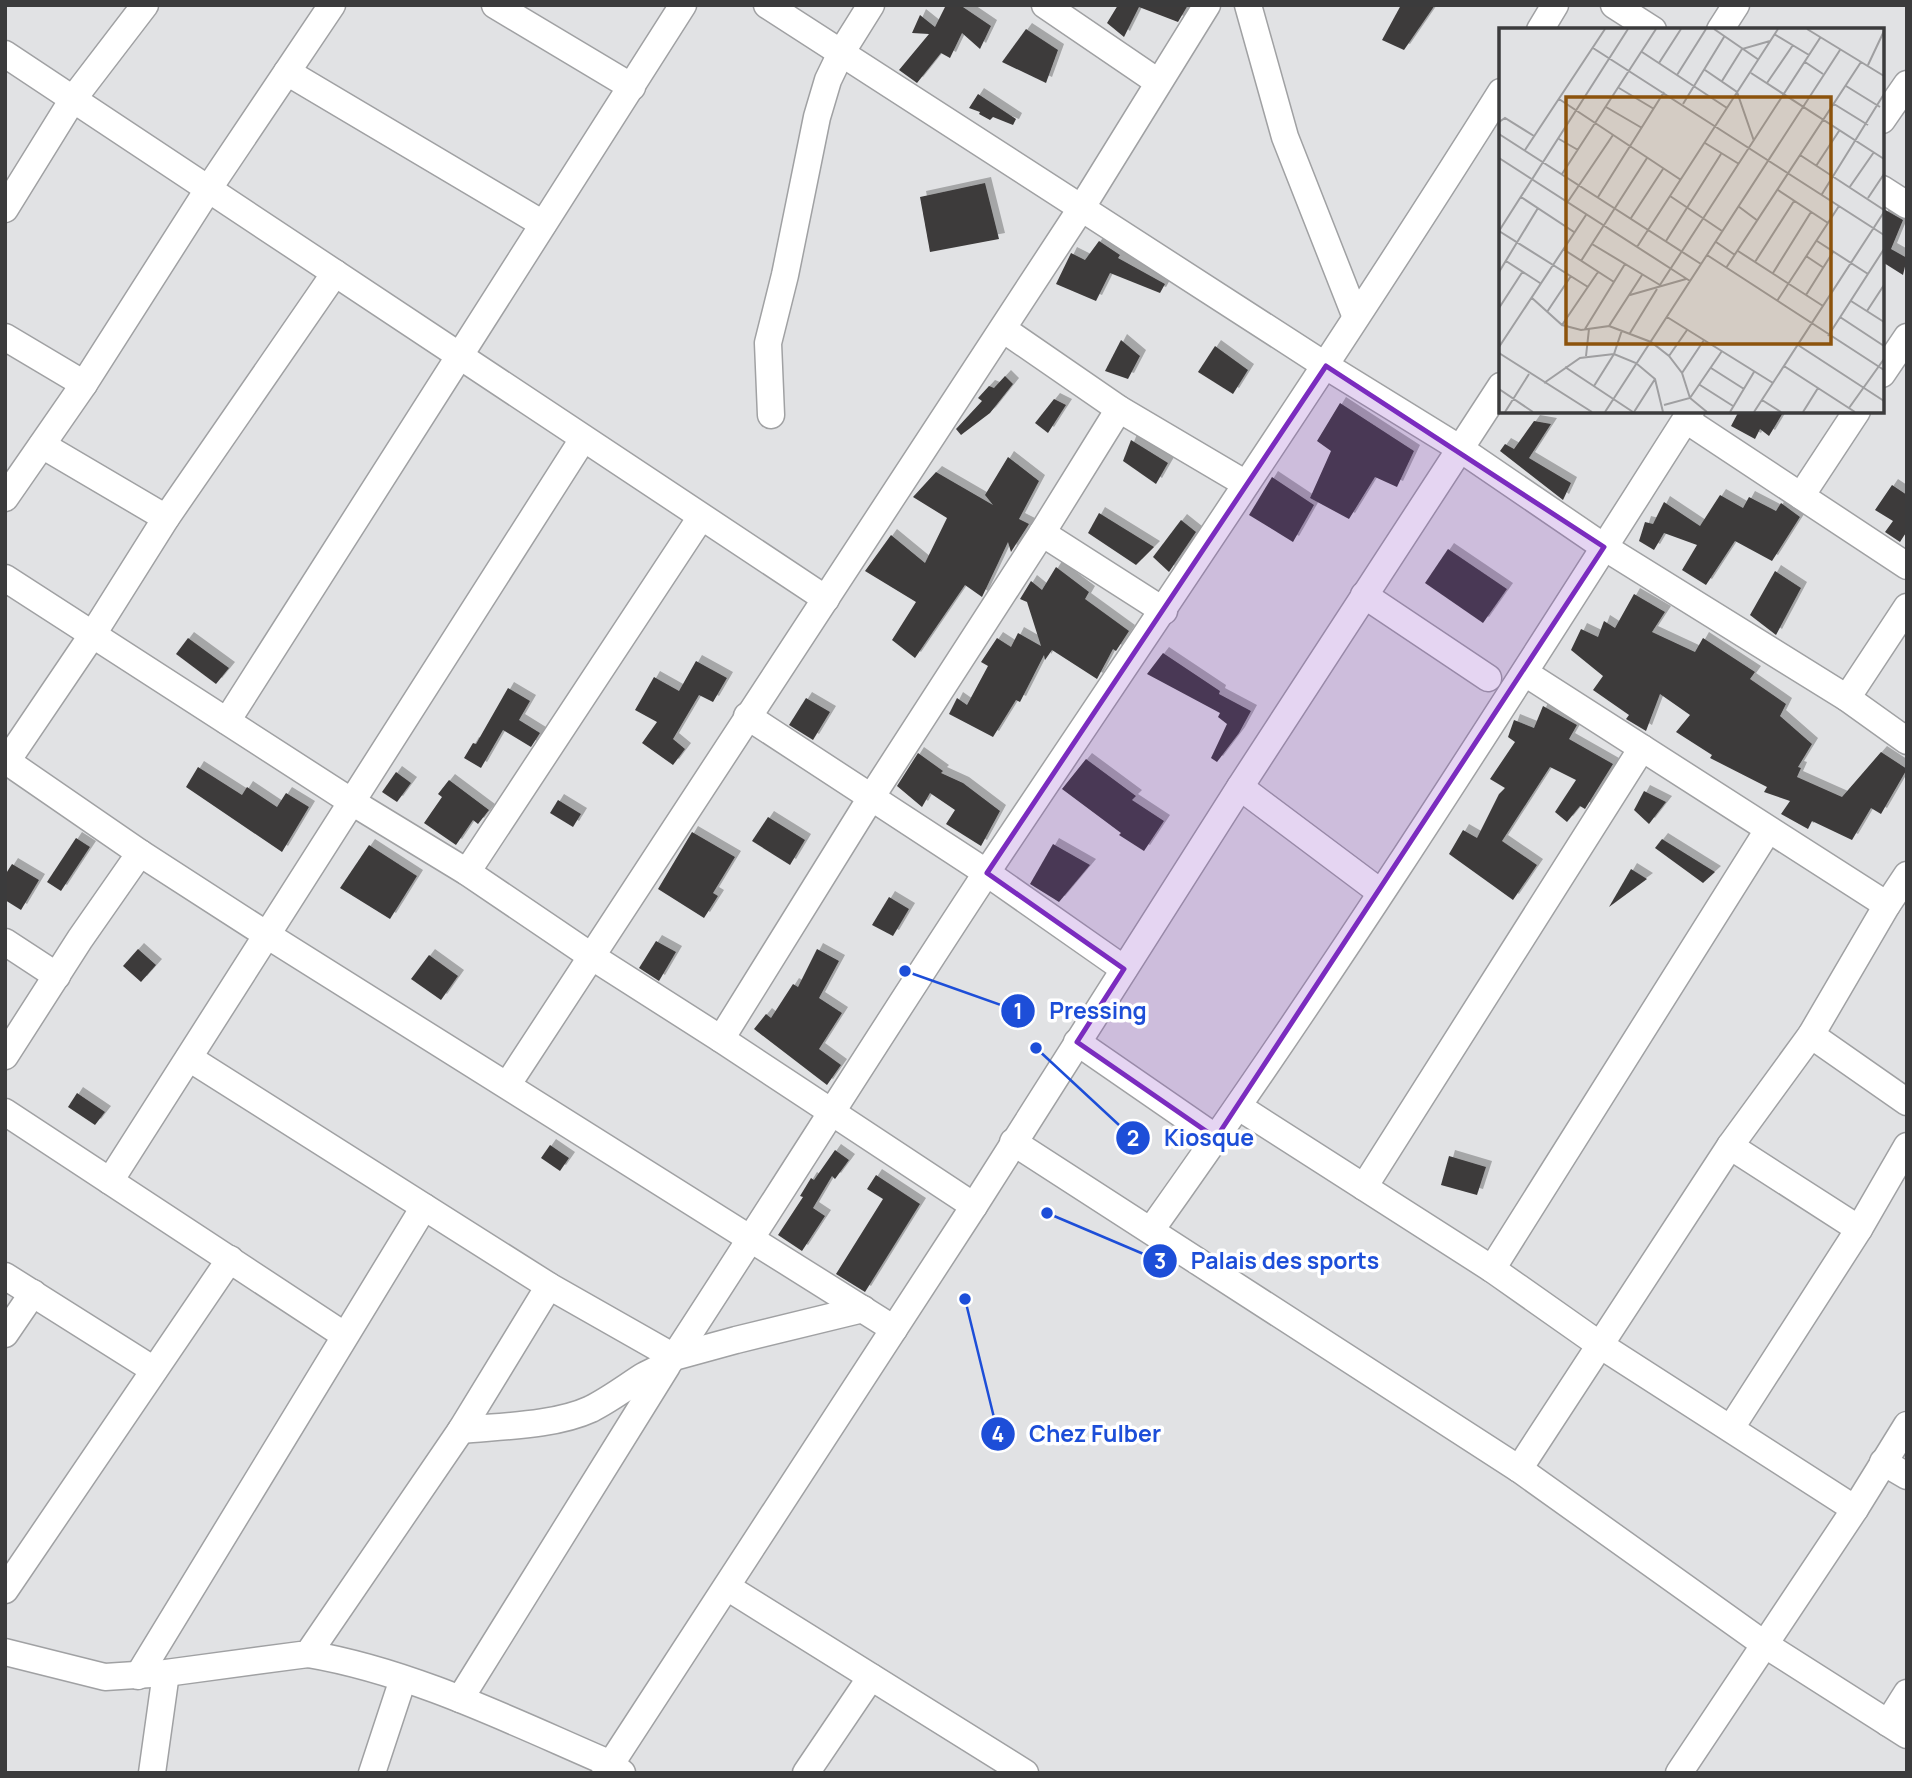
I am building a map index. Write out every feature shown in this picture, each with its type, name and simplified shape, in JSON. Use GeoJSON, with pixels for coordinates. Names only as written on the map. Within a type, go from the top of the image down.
{"type":"FeatureCollection","features":[{"type":"Feature","properties":{"kind":"street"},"geometry":{"type":"LineString","coordinates":[[5,209],[73,100],[145,5]]}},
{"type":"Feature","properties":{"kind":"street"},"geometry":{"type":"LineString","coordinates":[[5,498],[84,384],[209,188],[332,5]]}},
{"type":"Feature","properties":{"kind":"street"},"geometry":{"type":"LineString","coordinates":[[495,5],[632,87]]}},
{"type":"Feature","properties":{"kind":"street"},"geometry":{"type":"LineString","coordinates":[[227,721],[682,5]]}},
{"type":"Feature","properties":{"kind":"street"},"geometry":{"type":"LineString","coordinates":[[767,5],[1326,366],[1459,448],[1604,547],[1847,698],[1907,741]]}},
{"type":"Feature","properties":{"kind":"street"},"geometry":{"type":"LineString","coordinates":[[771,415],[768,343],[785,275],[817,117],[828,80],[841,53],[871,5]]}},
{"type":"Feature","properties":{"kind":"street"},"geometry":{"type":"LineString","coordinates":[[1045,5],[1158,82]]}},
{"type":"Feature","properties":{"kind":"street"},"geometry":{"type":"LineString","coordinates":[[508,1084],[1083,207],[1207,5]]}},
{"type":"Feature","properties":{"kind":"street"},"geometry":{"type":"LineString","coordinates":[[1248,5],[1285,137],[1355,315]]}},
{"type":"Feature","properties":{"kind":"street"},"geometry":{"type":"LineString","coordinates":[[1541,28],[1555,5]]}},
{"type":"Feature","properties":{"kind":"street"},"geometry":{"type":"LineString","coordinates":[[1615,5],[1650,28]]}},
{"type":"Feature","properties":{"kind":"street"},"geometry":{"type":"LineString","coordinates":[[1721,28],[1736,5]]}},
{"type":"Feature","properties":{"kind":"street"},"geometry":{"type":"LineString","coordinates":[[5,54],[825,600]]}},
{"type":"Feature","properties":{"kind":"street"},"geometry":{"type":"LineString","coordinates":[[287,72],[543,224]]}},
{"type":"Feature","properties":{"kind":"street"},"geometry":{"type":"LineString","coordinates":[[1884,117],[1907,84]]}},
{"type":"Feature","properties":{"kind":"street"},"geometry":{"type":"LineString","coordinates":[[460,1699],[831,1111],[1326,366],[1355,315],[1499,95]]}},
{"type":"Feature","properties":{"kind":"street"},"geometry":{"type":"LineString","coordinates":[[1884,190],[1907,205]]}},
{"type":"Feature","properties":{"kind":"street"},"geometry":{"type":"LineString","coordinates":[[335,273],[166,518],[93,634],[6,760],[140,853],[267,935],[894,1329]]}},
{"type":"Feature","properties":{"kind":"street"},"geometry":{"type":"LineString","coordinates":[[1003,329],[1119,409],[1247,484]]}},
{"type":"Feature","properties":{"kind":"street"},"geometry":{"type":"LineString","coordinates":[[5,337],[84,384]]}},
{"type":"Feature","properties":{"kind":"street"},"geometry":{"type":"LineString","coordinates":[[1884,371],[1907,337]]}},
{"type":"Feature","properties":{"kind":"street"},"geometry":{"type":"LineString","coordinates":[[5,1652],[105,1677],[138,1676],[308,1654],[352,1661],[460,1699],[613,1770],[727,1587],[974,1206],[1240,787],[1499,389]]}},
{"type":"Feature","properties":{"kind":"street"},"geometry":{"type":"LineString","coordinates":[[721,1039],[872,796],[1119,409]]}},
{"type":"Feature","properties":{"kind":"street"},"geometry":{"type":"LineString","coordinates":[[1801,496],[1856,413]]}},
{"type":"Feature","properties":{"kind":"street"},"geometry":{"type":"LineString","coordinates":[[1151,1230],[1239,1107],[1525,674],[1688,415],[1801,496],[1907,566]]}},
{"type":"Feature","properties":{"kind":"street"},"geometry":{"type":"LineString","coordinates":[[110,1181],[583,439]]}},
{"type":"Feature","properties":{"kind":"street"},"geometry":{"type":"LineString","coordinates":[[42,445],[166,518]]}},
{"type":"Feature","properties":{"kind":"street"},"geometry":{"type":"LineString","coordinates":[[467,872],[701,517]]}},
{"type":"Feature","properties":{"kind":"street"},"geometry":{"type":"LineString","coordinates":[[1042,533],[1164,611]]}},
{"type":"Feature","properties":{"kind":"street"},"geometry":{"type":"LineString","coordinates":[[5,578],[352,802],[467,872],[974,1206]]}},
{"type":"Feature","properties":{"kind":"street"},"geometry":{"type":"LineString","coordinates":[[1364,596],[1488,678]]}},
{"type":"Feature","properties":{"kind":"street"},"geometry":{"type":"LineString","coordinates":[[1847,698],[1907,607]]}},
{"type":"Feature","properties":{"kind":"street"},"geometry":{"type":"LineString","coordinates":[[1525,674],[1887,905]]}},
{"type":"Feature","properties":{"kind":"street"},"geometry":{"type":"LineString","coordinates":[[747,716],[987,873],[1124,969]]}},
{"type":"Feature","properties":{"kind":"street"},"geometry":{"type":"LineString","coordinates":[[1364,1187],[1642,748]]}},
{"type":"Feature","properties":{"kind":"street"},"geometry":{"type":"LineString","coordinates":[[1240,787],[1380,892]]}},
{"type":"Feature","properties":{"kind":"street"},"geometry":{"type":"LineString","coordinates":[[1492,1269],[1768,830]]}},
{"type":"Feature","properties":{"kind":"street"},"geometry":{"type":"LineString","coordinates":[[5,1056],[80,939],[140,853]]}},
{"type":"Feature","properties":{"kind":"street"},"geometry":{"type":"LineString","coordinates":[[1519,1469],[1730,1146],[1811,1035],[1907,875]]}},
{"type":"Feature","properties":{"kind":"street"},"geometry":{"type":"LineString","coordinates":[[5,942],[57,976]]}},
{"type":"Feature","properties":{"kind":"street"},"geometry":{"type":"LineString","coordinates":[[1811,1035],[1907,1102]]}},
{"type":"Feature","properties":{"kind":"street"},"geometry":{"type":"LineString","coordinates":[[1077,1042],[1216,1139]]}},
{"type":"Feature","properties":{"kind":"street"},"geometry":{"type":"LineString","coordinates":[[189,1058],[671,1361]]}},
{"type":"Feature","properties":{"kind":"street"},"geometry":{"type":"LineString","coordinates":[[1239,1107],[1492,1269],[1600,1345],[1855,1508]]}},
{"type":"Feature","properties":{"kind":"street"},"geometry":{"type":"LineString","coordinates":[[5,1112],[344,1335]]}},
{"type":"Feature","properties":{"kind":"street"},"geometry":{"type":"LineString","coordinates":[[1013,1142],[1519,1469],[1764,1644],[1897,1729],[1907,1693]]}},
{"type":"Feature","properties":{"kind":"street"},"geometry":{"type":"LineString","coordinates":[[1730,1146],[1858,1229]]}},
{"type":"Feature","properties":{"kind":"street"},"geometry":{"type":"LineString","coordinates":[[1731,1428],[1858,1229],[1907,1146]]}},
{"type":"Feature","properties":{"kind":"street"},"geometry":{"type":"LineString","coordinates":[[138,1676],[424,1207]]}},
{"type":"Feature","properties":{"kind":"street"},"geometry":{"type":"LineString","coordinates":[[5,1590],[230,1259]]}},
{"type":"Feature","properties":{"kind":"street"},"geometry":{"type":"LineString","coordinates":[[5,1276],[154,1370]]}},
{"type":"Feature","properties":{"kind":"street"},"geometry":{"type":"LineString","coordinates":[[308,1654],[461,1430],[549,1286]]}},
{"type":"Feature","properties":{"kind":"street"},"geometry":{"type":"LineString","coordinates":[[5,1334],[33,1293]]}},
{"type":"Feature","properties":{"kind":"street"},"geometry":{"type":"LineString","coordinates":[[461,1430],[546,1421],[588,1410],[671,1361],[736,1340],[863,1309]]}},
{"type":"Feature","properties":{"kind":"street"},"geometry":{"type":"LineString","coordinates":[[1679,1773],[1855,1508],[1907,1424]]}},
{"type":"Feature","properties":{"kind":"street"},"geometry":{"type":"LineString","coordinates":[[1883,1462],[1907,1476]]}},
{"type":"Feature","properties":{"kind":"street"},"geometry":{"type":"LineString","coordinates":[[727,1587],[870,1677],[986,1763],[1025,1773]]}},
{"type":"Feature","properties":{"kind":"street"},"geometry":{"type":"LineString","coordinates":[[152,1773],[166,1672]]}},
{"type":"Feature","properties":{"kind":"street"},"geometry":{"type":"LineString","coordinates":[[806,1773],[870,1677]]}},
{"type":"Feature","properties":{"kind":"street"},"geometry":{"type":"LineString","coordinates":[[372,1773],[403,1679]]}},
{"type":"Feature","properties":{"kind":"highlighted area"},"geometry":{"type":"Polygon","coordinates":[[[1326,366],[1604,547],[1216,1138],[1077,1042],[1124,969],[987,873],[1326,366]]]}},
{"type":"Feature","properties":{"kind":"building"},"geometry":{"type":"Polygon","coordinates":[[[946,5],[960,5],[991,26],[980,49],[962,33],[950,58],[941,53],[917,83],[899,70],[929,34],[912,33],[920,15],[935,27],[946,5]]]}},
{"type":"Feature","properties":{"kind":"building"},"geometry":{"type":"Polygon","coordinates":[[[1118,5],[1188,5],[1178,22],[1139,7],[1124,37],[1107,23],[1118,5]]]}},
{"type":"Feature","properties":{"kind":"building"},"geometry":{"type":"Polygon","coordinates":[[[1401,5],[1435,5],[1404,50],[1382,40],[1401,5]]]}},
{"type":"Feature","properties":{"kind":"building"},"geometry":{"type":"Polygon","coordinates":[[[1026,29],[1058,50],[1046,83],[1002,62],[1026,29]]]}},
{"type":"Feature","properties":{"kind":"building"},"geometry":{"type":"Polygon","coordinates":[[[978,94],[1016,119],[1013,125],[993,117],[990,120],[969,108],[978,94]]]}},
{"type":"Feature","properties":{"kind":"building"},"geometry":{"type":"Polygon","coordinates":[[[985,183],[999,239],[930,252],[920,197],[985,183]]]}},
{"type":"Feature","properties":{"kind":"building"},"geometry":{"type":"Polygon","coordinates":[[[1884,209],[1903,220],[1891,249],[1907,258],[1903,275],[1884,263],[1884,209]]]}},
{"type":"Feature","properties":{"kind":"building"},"geometry":{"type":"Polygon","coordinates":[[[1099,241],[1120,255],[1118,258],[1165,284],[1160,293],[1110,273],[1096,301],[1056,284],[1071,253],[1085,260],[1099,241]]]}},
{"type":"Feature","properties":{"kind":"building"},"geometry":{"type":"Polygon","coordinates":[[[1121,340],[1140,356],[1128,379],[1105,371],[1121,340]]]}},
{"type":"Feature","properties":{"kind":"building"},"geometry":{"type":"Polygon","coordinates":[[[1215,346],[1248,370],[1233,394],[1198,372],[1215,346]]]}},
{"type":"Feature","properties":{"kind":"building"},"geometry":{"type":"Polygon","coordinates":[[[1005,376],[1013,384],[990,413],[961,435],[956,429],[982,401],[978,398],[989,386],[994,388],[1005,376]]]}},
{"type":"Feature","properties":{"kind":"building"},"geometry":{"type":"Polygon","coordinates":[[[1054,399],[1066,405],[1048,433],[1035,423],[1054,399]]]}},
{"type":"Feature","properties":{"kind":"building"},"geometry":{"type":"Polygon","coordinates":[[[1340,403],[1414,451],[1397,487],[1375,477],[1349,519],[1310,498],[1331,451],[1317,441],[1340,403]]]}},
{"type":"Feature","properties":{"kind":"building"},"geometry":{"type":"Polygon","coordinates":[[[1738,413],[1783,413],[1769,436],[1760,429],[1755,439],[1731,426],[1738,413]]]}},
{"type":"Feature","properties":{"kind":"building"},"geometry":{"type":"Polygon","coordinates":[[[1534,421],[1551,424],[1529,458],[1571,483],[1563,500],[1500,451],[1505,444],[1514,449],[1534,421]]]}},
{"type":"Feature","properties":{"kind":"building"},"geometry":{"type":"Polygon","coordinates":[[[1131,440],[1168,463],[1156,484],[1123,461],[1131,440]]]}},
{"type":"Feature","properties":{"kind":"building"},"geometry":{"type":"Polygon","coordinates":[[[1008,457],[1039,481],[1019,519],[1029,524],[1011,552],[1008,542],[982,597],[965,585],[915,658],[892,640],[916,602],[865,571],[891,535],[925,563],[947,518],[913,497],[936,472],[993,505],[985,495],[1008,457]]]}},
{"type":"Feature","properties":{"kind":"building"},"geometry":{"type":"Polygon","coordinates":[[[1272,477],[1314,505],[1293,542],[1249,515],[1272,477]]]}},
{"type":"Feature","properties":{"kind":"building"},"geometry":{"type":"Polygon","coordinates":[[[1892,485],[1907,495],[1907,531],[1900,542],[1885,532],[1893,521],[1875,510],[1892,485]]]}},
{"type":"Feature","properties":{"kind":"building"},"geometry":{"type":"Polygon","coordinates":[[[1720,495],[1743,508],[1749,497],[1776,511],[1781,503],[1800,517],[1772,561],[1735,541],[1706,585],[1682,570],[1697,545],[1664,533],[1654,550],[1639,541],[1645,522],[1653,524],[1664,502],[1700,526],[1720,495]]]}},
{"type":"Feature","properties":{"kind":"building"},"geometry":{"type":"Polygon","coordinates":[[[1099,513],[1154,547],[1136,565],[1088,533],[1099,513]]]}},
{"type":"Feature","properties":{"kind":"building"},"geometry":{"type":"Polygon","coordinates":[[[1181,520],[1196,532],[1169,572],[1153,557],[1181,520]]]}},
{"type":"Feature","properties":{"kind":"building"},"geometry":{"type":"Polygon","coordinates":[[[1448,549],[1507,589],[1483,623],[1425,583],[1448,549]]]}},
{"type":"Feature","properties":{"kind":"building"},"geometry":{"type":"Polygon","coordinates":[[[1056,567],[1089,592],[1085,599],[1129,631],[1116,651],[1113,649],[1097,679],[1052,650],[1045,660],[1044,655],[1020,702],[1016,700],[993,737],[949,714],[957,698],[967,705],[988,666],[981,662],[997,638],[1011,647],[1018,633],[1041,646],[1027,602],[1020,599],[1031,581],[1042,590],[1056,567]]]}},
{"type":"Feature","properties":{"kind":"building"},"geometry":{"type":"Polygon","coordinates":[[[1775,571],[1801,588],[1776,635],[1750,615],[1775,571]]]}},
{"type":"Feature","properties":{"kind":"building"},"geometry":{"type":"Polygon","coordinates":[[[1634,594],[1665,612],[1652,632],[1695,652],[1703,638],[1755,672],[1750,679],[1786,704],[1780,716],[1812,744],[1798,767],[1801,768],[1797,777],[1842,797],[1881,752],[1907,769],[1881,814],[1871,808],[1852,840],[1812,821],[1808,829],[1781,814],[1790,801],[1764,792],[1767,787],[1710,758],[1712,755],[1676,732],[1690,715],[1660,694],[1646,731],[1626,719],[1629,715],[1593,690],[1603,676],[1571,650],[1581,629],[1598,637],[1604,621],[1615,628],[1634,594]]]}},
{"type":"Feature","properties":{"kind":"building"},"geometry":{"type":"Polygon","coordinates":[[[188,638],[229,668],[216,684],[176,654],[188,638]]]}},
{"type":"Feature","properties":{"kind":"building"},"geometry":{"type":"Polygon","coordinates":[[[1163,653],[1220,691],[1219,694],[1251,711],[1239,733],[1217,762],[1211,758],[1227,724],[1218,717],[1220,713],[1147,674],[1163,653]]]}},
{"type":"Feature","properties":{"kind":"building"},"geometry":{"type":"Polygon","coordinates":[[[696,661],[727,678],[713,702],[699,695],[673,739],[685,749],[673,765],[642,743],[657,722],[635,710],[654,677],[679,691],[696,661]]]}},
{"type":"Feature","properties":{"kind":"building"},"geometry":{"type":"Polygon","coordinates":[[[508,688],[530,701],[519,720],[540,733],[531,747],[503,730],[481,768],[464,758],[473,743],[476,744],[508,688]]]}},
{"type":"Feature","properties":{"kind":"building"},"geometry":{"type":"Polygon","coordinates":[[[806,698],[830,712],[813,740],[789,725],[806,698]]]}},
{"type":"Feature","properties":{"kind":"building"},"geometry":{"type":"Polygon","coordinates":[[[1543,706],[1577,725],[1569,739],[1613,764],[1585,809],[1580,806],[1567,822],[1555,812],[1576,780],[1550,767],[1502,841],[1537,865],[1513,900],[1449,854],[1463,830],[1477,838],[1499,794],[1505,788],[1490,779],[1515,742],[1508,737],[1514,720],[1534,728],[1543,706]]]}},
{"type":"Feature","properties":{"kind":"building"},"geometry":{"type":"Polygon","coordinates":[[[918,753],[943,771],[941,773],[963,783],[1000,811],[981,846],[946,824],[955,810],[930,793],[922,807],[897,786],[918,753]]]}},
{"type":"Feature","properties":{"kind":"building"},"geometry":{"type":"Polygon","coordinates":[[[1086,759],[1136,796],[1132,800],[1164,821],[1144,851],[1119,835],[1121,833],[1062,789],[1086,759]]]}},
{"type":"Feature","properties":{"kind":"building"},"geometry":{"type":"Polygon","coordinates":[[[198,767],[242,795],[247,787],[277,807],[286,793],[309,807],[282,852],[186,787],[198,767]]]}},
{"type":"Feature","properties":{"kind":"building"},"geometry":{"type":"Polygon","coordinates":[[[396,772],[411,783],[397,802],[382,792],[396,772]]]}},
{"type":"Feature","properties":{"kind":"building"},"geometry":{"type":"Polygon","coordinates":[[[449,780],[489,810],[478,824],[473,820],[456,845],[424,823],[442,797],[438,794],[449,780]]]}},
{"type":"Feature","properties":{"kind":"building"},"geometry":{"type":"Polygon","coordinates":[[[1644,791],[1666,802],[1649,824],[1634,810],[1644,791]]]}},
{"type":"Feature","properties":{"kind":"building"},"geometry":{"type":"Polygon","coordinates":[[[558,800],[581,814],[573,827],[550,813],[558,800]]]}},
{"type":"Feature","properties":{"kind":"building"},"geometry":{"type":"Polygon","coordinates":[[[768,817],[805,840],[790,865],[752,841],[768,817]]]}},
{"type":"Feature","properties":{"kind":"building"},"geometry":{"type":"Polygon","coordinates":[[[692,832],[735,857],[713,893],[718,896],[704,918],[658,889],[692,832]]]}},
{"type":"Feature","properties":{"kind":"building"},"geometry":{"type":"Polygon","coordinates":[[[76,838],[90,847],[61,891],[47,882],[76,838]]]}},
{"type":"Feature","properties":{"kind":"building"},"geometry":{"type":"Polygon","coordinates":[[[1662,839],[1715,872],[1703,883],[1655,848],[1662,839]]]}},
{"type":"Feature","properties":{"kind":"building"},"geometry":{"type":"Polygon","coordinates":[[[1053,844],[1090,865],[1059,902],[1030,884],[1053,844]]]}},
{"type":"Feature","properties":{"kind":"building"},"geometry":{"type":"Polygon","coordinates":[[[369,845],[417,876],[390,919],[340,888],[369,845]]]}},
{"type":"Feature","properties":{"kind":"building"},"geometry":{"type":"Polygon","coordinates":[[[12,864],[39,880],[21,910],[5,900],[5,875],[12,864]]]}},
{"type":"Feature","properties":{"kind":"building"},"geometry":{"type":"Polygon","coordinates":[[[1631,869],[1647,879],[1609,907],[1631,869]]]}},
{"type":"Feature","properties":{"kind":"building"},"geometry":{"type":"Polygon","coordinates":[[[889,897],[909,909],[893,936],[872,925],[889,897]]]}},
{"type":"Feature","properties":{"kind":"building"},"geometry":{"type":"Polygon","coordinates":[[[656,941],[676,952],[659,981],[639,968],[656,941]]]}},
{"type":"Feature","properties":{"kind":"building"},"geometry":{"type":"Polygon","coordinates":[[[138,949],[156,965],[141,982],[123,966],[138,949]]]}},
{"type":"Feature","properties":{"kind":"building"},"geometry":{"type":"Polygon","coordinates":[[[817,949],[839,961],[819,998],[842,1013],[819,1049],[841,1065],[827,1085],[754,1029],[766,1014],[771,1018],[793,984],[798,987],[817,949]]]}},
{"type":"Feature","properties":{"kind":"building"},"geometry":{"type":"Polygon","coordinates":[[[429,955],[458,976],[441,1000],[411,979],[429,955]]]}},
{"type":"Feature","properties":{"kind":"building"},"geometry":{"type":"Polygon","coordinates":[[[77,1093],[105,1112],[95,1125],[68,1107],[77,1093]]]}},
{"type":"Feature","properties":{"kind":"building"},"geometry":{"type":"Polygon","coordinates":[[[550,1145],[569,1158],[560,1171],[541,1158],[550,1145]]]}},
{"type":"Feature","properties":{"kind":"building"},"geometry":{"type":"Polygon","coordinates":[[[835,1150],[849,1160],[835,1179],[832,1176],[813,1208],[825,1216],[802,1251],[778,1235],[803,1197],[800,1196],[811,1178],[814,1180],[835,1150]]]}},
{"type":"Feature","properties":{"kind":"building"},"geometry":{"type":"Polygon","coordinates":[[[1449,1156],[1486,1167],[1477,1195],[1441,1185],[1449,1156]]]}},
{"type":"Feature","properties":{"kind":"building"},"geometry":{"type":"Polygon","coordinates":[[[876,1175],[920,1204],[865,1292],[836,1274],[883,1199],[867,1189],[876,1175]]]}},
{"type":"Feature","properties":{"kind":"place","name":"Pressing"},"geometry":{"type":"Point","coordinates":[905,971]}},
{"type":"Feature","properties":{"kind":"place","name":"Kiosque"},"geometry":{"type":"Point","coordinates":[1036,1048]}},
{"type":"Feature","properties":{"kind":"place","name":"Palais des sports"},"geometry":{"type":"Point","coordinates":[1047,1213]}},
{"type":"Feature","properties":{"kind":"place","name":"Chez Fulber"},"geometry":{"type":"Point","coordinates":[965,1299]}}]}
